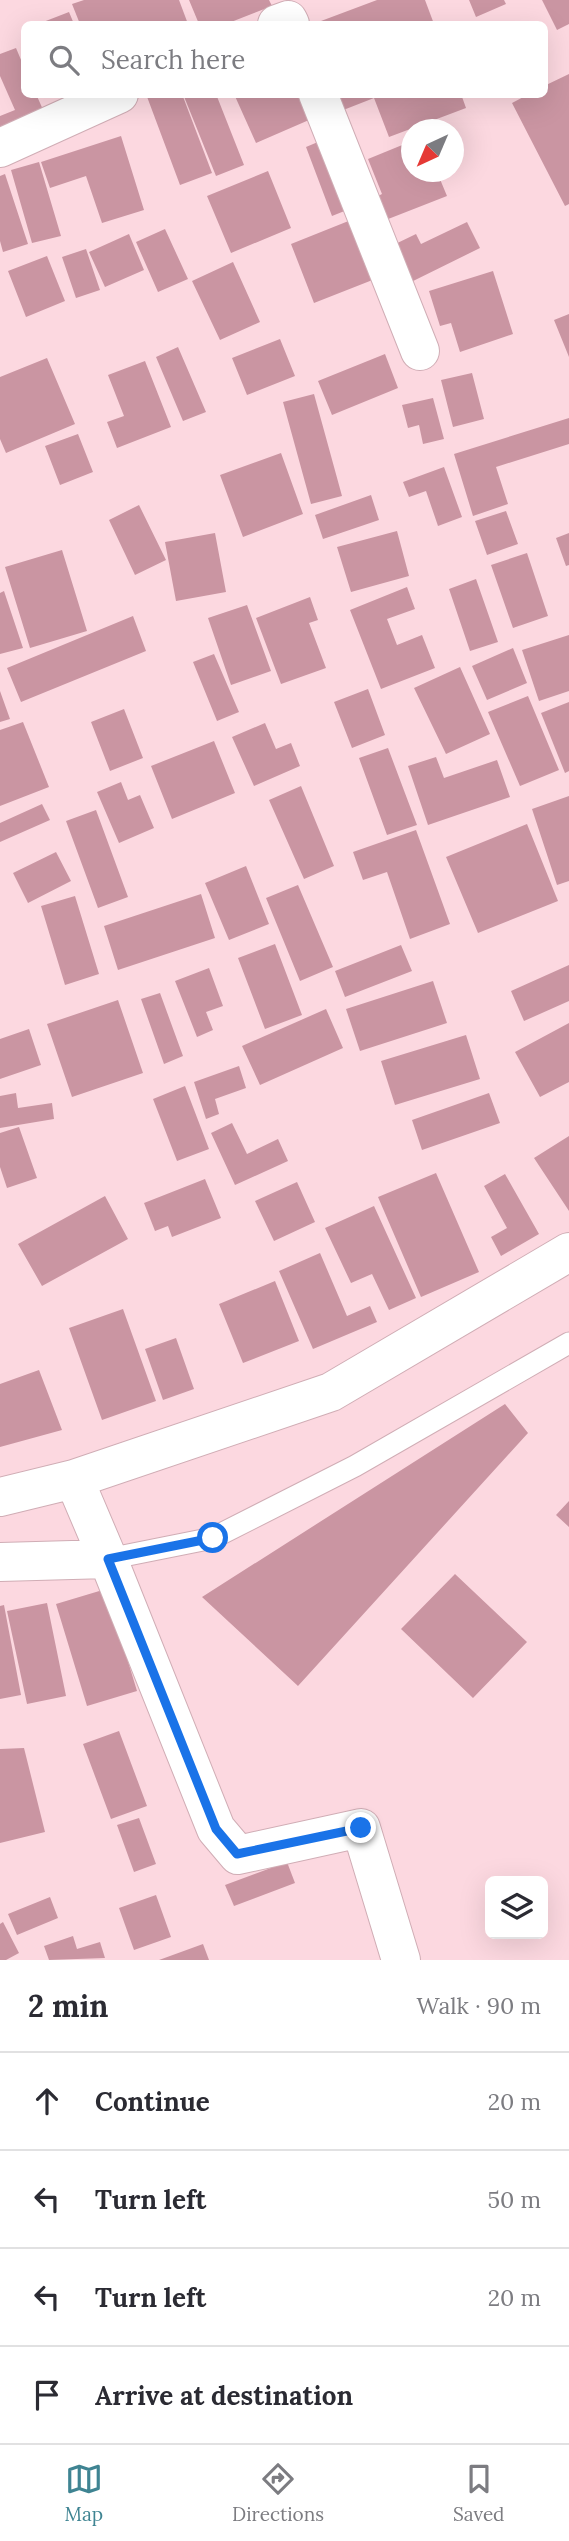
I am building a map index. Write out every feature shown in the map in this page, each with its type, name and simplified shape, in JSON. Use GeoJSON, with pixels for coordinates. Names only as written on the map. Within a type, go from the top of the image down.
{"type":"FeatureCollection","features":[{"type":"Feature","properties":{"kind":"street"},"geometry":{"type":"LineString","coordinates":[[0,148],[110,98]]}},
{"type":"Feature","properties":{"kind":"street"},"geometry":{"type":"LineString","coordinates":[[319,98],[420,351]]}},
{"type":"Feature","properties":{"kind":"street"},"geometry":{"type":"LineString","coordinates":[[0,1497],[74,1479],[331,1392],[569,1252]]}},
{"type":"Feature","properties":{"kind":"street"},"geometry":{"type":"LineString","coordinates":[[74,1479],[216,1829],[237,1854],[361,1828],[401,1960]]}},
{"type":"Feature","properties":{"kind":"street"},"geometry":{"type":"LineString","coordinates":[[0,1562],[108,1559]]}},
{"type":"Feature","properties":{"kind":"lane"},"geometry":{"type":"LineString","coordinates":[[108,1559],[213,1538],[355,1466],[569,1343]]}},
{"type":"Feature","properties":{"kind":"building"},"geometry":{"type":"Polygon","coordinates":[[[84,0],[179,0],[187,21],[79,21],[72,4],[84,0]]]}},
{"type":"Feature","properties":{"kind":"building"},"geometry":{"type":"Polygon","coordinates":[[[189,0],[269,0],[272,6],[234,21],[198,21],[189,0]]]}},
{"type":"Feature","properties":{"kind":"building"},"geometry":{"type":"Polygon","coordinates":[[[377,0],[425,0],[433,21],[321,21],[377,0]]]}},
{"type":"Feature","properties":{"kind":"building"},"geometry":{"type":"Polygon","coordinates":[[[469,0],[504,0],[506,4],[476,17],[469,0]]]}},
{"type":"Feature","properties":{"kind":"building"},"geometry":{"type":"Polygon","coordinates":[[[542,0],[569,0],[569,24],[557,30],[542,0]]]}},
{"type":"Feature","properties":{"kind":"building"},"geometry":{"type":"Polygon","coordinates":[[[69,12],[73,21],[46,21],[69,12]]]}},
{"type":"Feature","properties":{"kind":"building"},"geometry":{"type":"Polygon","coordinates":[[[16,48],[21,60],[21,98],[38,98],[49,123],[0,144],[0,116],[15,110],[0,76],[0,54],[16,48]]]}},
{"type":"Feature","properties":{"kind":"building"},"geometry":{"type":"Polygon","coordinates":[[[569,74],[569,204],[565,206],[512,103],[521,98],[548,98],[548,84],[569,74]]]}},
{"type":"Feature","properties":{"kind":"building"},"geometry":{"type":"Polygon","coordinates":[[[147,98],[184,98],[212,173],[180,185],[147,98]]]}},
{"type":"Feature","properties":{"kind":"building"},"geometry":{"type":"Polygon","coordinates":[[[185,98],[218,98],[244,165],[216,176],[185,98]]]}},
{"type":"Feature","properties":{"kind":"building"},"geometry":{"type":"Polygon","coordinates":[[[236,98],[300,98],[309,120],[256,143],[236,98]]]}},
{"type":"Feature","properties":{"kind":"building"},"geometry":{"type":"Polygon","coordinates":[[[321,98],[374,98],[328,116],[321,98]]]}},
{"type":"Feature","properties":{"kind":"building"},"geometry":{"type":"Polygon","coordinates":[[[374,98],[462,98],[466,108],[437,119],[401,119],[401,132],[389,137],[374,98]]]}},
{"type":"Feature","properties":{"kind":"building"},"geometry":{"type":"Polygon","coordinates":[[[121,136],[144,210],[102,223],[86,176],[50,188],[41,162],[121,136]]]}},
{"type":"Feature","properties":{"kind":"building"},"geometry":{"type":"Polygon","coordinates":[[[325,139],[352,208],[332,216],[306,147],[325,139]]]}},
{"type":"Feature","properties":{"kind":"building"},"geometry":{"type":"Polygon","coordinates":[[[401,146],[401,182],[441,182],[447,196],[378,223],[368,201],[382,194],[368,159],[401,146]]]}},
{"type":"Feature","properties":{"kind":"building"},"geometry":{"type":"Polygon","coordinates":[[[39,162],[61,236],[32,243],[11,170],[39,162]]]}},
{"type":"Feature","properties":{"kind":"building"},"geometry":{"type":"Polygon","coordinates":[[[268,171],[291,228],[231,253],[207,196],[268,171]]]}},
{"type":"Feature","properties":{"kind":"building"},"geometry":{"type":"Polygon","coordinates":[[[5,174],[28,244],[3,252],[0,241],[0,176],[5,174]]]}},
{"type":"Feature","properties":{"kind":"building"},"geometry":{"type":"Polygon","coordinates":[[[351,220],[375,279],[314,303],[291,244],[351,220]]]}},
{"type":"Feature","properties":{"kind":"building"},"geometry":{"type":"Polygon","coordinates":[[[467,222],[480,248],[403,286],[385,249],[416,234],[421,244],[467,222]]]}},
{"type":"Feature","properties":{"kind":"building"},"geometry":{"type":"Polygon","coordinates":[[[165,229],[188,279],[158,292],[136,242],[165,229]]]}},
{"type":"Feature","properties":{"kind":"building"},"geometry":{"type":"Polygon","coordinates":[[[129,234],[144,270],[105,287],[89,252],[129,234]]]}},
{"type":"Feature","properties":{"kind":"building"},"geometry":{"type":"Polygon","coordinates":[[[86,249],[100,290],[76,298],[62,257],[86,249]]]}},
{"type":"Feature","properties":{"kind":"building"},"geometry":{"type":"Polygon","coordinates":[[[47,256],[65,301],[26,317],[8,271],[47,256]]]}},
{"type":"Feature","properties":{"kind":"building"},"geometry":{"type":"Polygon","coordinates":[[[233,262],[260,322],[220,340],[192,281],[233,262]]]}},
{"type":"Feature","properties":{"kind":"building"},"geometry":{"type":"Polygon","coordinates":[[[493,271],[513,334],[460,352],[451,323],[440,326],[429,291],[493,271]]]}},
{"type":"Feature","properties":{"kind":"building"},"geometry":{"type":"Polygon","coordinates":[[[569,314],[569,357],[554,320],[569,314]]]}},
{"type":"Feature","properties":{"kind":"building"},"geometry":{"type":"Polygon","coordinates":[[[280,339],[295,376],[247,395],[232,358],[280,339]]]}},
{"type":"Feature","properties":{"kind":"building"},"geometry":{"type":"Polygon","coordinates":[[[178,347],[206,412],[183,421],[156,357],[178,347]]]}},
{"type":"Feature","properties":{"kind":"building"},"geometry":{"type":"Polygon","coordinates":[[[385,354],[398,388],[332,415],[318,381],[385,354]]]}},
{"type":"Feature","properties":{"kind":"building"},"geometry":{"type":"Polygon","coordinates":[[[47,358],[75,424],[6,453],[0,439],[0,377],[47,358]]]}},
{"type":"Feature","properties":{"kind":"building"},"geometry":{"type":"Polygon","coordinates":[[[145,361],[171,427],[117,448],[107,422],[124,416],[108,375],[145,361]]]}},
{"type":"Feature","properties":{"kind":"building"},"geometry":{"type":"Polygon","coordinates":[[[472,373],[484,419],[453,427],[441,380],[472,373]]]}},
{"type":"Feature","properties":{"kind":"building"},"geometry":{"type":"Polygon","coordinates":[[[314,394],[342,496],[311,504],[283,402],[314,394]]]}},
{"type":"Feature","properties":{"kind":"building"},"geometry":{"type":"Polygon","coordinates":[[[433,398],[444,439],[423,444],[419,425],[408,428],[402,405],[433,398]]]}},
{"type":"Feature","properties":{"kind":"building"},"geometry":{"type":"Polygon","coordinates":[[[569,418],[569,444],[496,467],[508,504],[473,516],[454,454],[569,418]]]}},
{"type":"Feature","properties":{"kind":"building"},"geometry":{"type":"Polygon","coordinates":[[[78,434],[93,472],[60,485],[45,446],[78,434]]]}},
{"type":"Feature","properties":{"kind":"building"},"geometry":{"type":"Polygon","coordinates":[[[281,453],[303,514],[243,537],[220,475],[281,453]]]}},
{"type":"Feature","properties":{"kind":"building"},"geometry":{"type":"Polygon","coordinates":[[[444,467],[462,517],[438,526],[426,491],[409,497],[403,482],[444,467]]]}},
{"type":"Feature","properties":{"kind":"building"},"geometry":{"type":"Polygon","coordinates":[[[371,495],[379,520],[323,539],[315,515],[371,495]]]}},
{"type":"Feature","properties":{"kind":"building"},"geometry":{"type":"Polygon","coordinates":[[[139,505],[166,560],[135,575],[109,520],[139,505]]]}},
{"type":"Feature","properties":{"kind":"building"},"geometry":{"type":"Polygon","coordinates":[[[506,511],[518,544],[487,555],[475,521],[506,511]]]}},
{"type":"Feature","properties":{"kind":"building"},"geometry":{"type":"Polygon","coordinates":[[[397,531],[409,576],[351,592],[337,547],[397,531]]]}},
{"type":"Feature","properties":{"kind":"building"},"geometry":{"type":"Polygon","coordinates":[[[215,533],[226,592],[176,601],[165,542],[215,533]]]}},
{"type":"Feature","properties":{"kind":"building"},"geometry":{"type":"Polygon","coordinates":[[[569,533],[569,565],[566,566],[556,538],[569,533]]]}},
{"type":"Feature","properties":{"kind":"building"},"geometry":{"type":"Polygon","coordinates":[[[62,550],[87,631],[30,648],[5,567],[62,550]]]}},
{"type":"Feature","properties":{"kind":"building"},"geometry":{"type":"Polygon","coordinates":[[[527,553],[548,616],[513,628],[491,565],[527,553]]]}},
{"type":"Feature","properties":{"kind":"building"},"geometry":{"type":"Polygon","coordinates":[[[476,579],[498,642],[470,651],[449,589],[476,579]]]}},
{"type":"Feature","properties":{"kind":"building"},"geometry":{"type":"Polygon","coordinates":[[[407,587],[415,609],[387,619],[397,645],[422,635],[435,668],[381,689],[350,610],[407,587]]]}},
{"type":"Feature","properties":{"kind":"building"},"geometry":{"type":"Polygon","coordinates":[[[4,591],[23,648],[0,654],[0,593],[4,591]]]}},
{"type":"Feature","properties":{"kind":"building"},"geometry":{"type":"Polygon","coordinates":[[[310,597],[318,620],[309,623],[326,668],[281,684],[256,618],[310,597]]]}},
{"type":"Feature","properties":{"kind":"building"},"geometry":{"type":"Polygon","coordinates":[[[247,605],[271,671],[231,685],[208,618],[247,605]]]}},
{"type":"Feature","properties":{"kind":"building"},"geometry":{"type":"Polygon","coordinates":[[[133,616],[146,651],[21,702],[7,668],[133,616]]]}},
{"type":"Feature","properties":{"kind":"building"},"geometry":{"type":"Polygon","coordinates":[[[569,635],[569,691],[539,701],[522,650],[569,635]]]}},
{"type":"Feature","properties":{"kind":"building"},"geometry":{"type":"Polygon","coordinates":[[[513,648],[527,683],[487,700],[472,666],[513,648]]]}},
{"type":"Feature","properties":{"kind":"building"},"geometry":{"type":"Polygon","coordinates":[[[214,654],[239,712],[217,721],[193,662],[214,654]]]}},
{"type":"Feature","properties":{"kind":"building"},"geometry":{"type":"Polygon","coordinates":[[[460,667],[490,734],[446,754],[414,688],[460,667]]]}},
{"type":"Feature","properties":{"kind":"building"},"geometry":{"type":"Polygon","coordinates":[[[368,689],[385,735],[352,748],[334,702],[368,689]]]}},
{"type":"Feature","properties":{"kind":"building"},"geometry":{"type":"Polygon","coordinates":[[[0,691],[10,719],[0,722],[0,691]]]}},
{"type":"Feature","properties":{"kind":"building"},"geometry":{"type":"Polygon","coordinates":[[[528,696],[559,770],[520,786],[488,712],[528,696]]]}},
{"type":"Feature","properties":{"kind":"building"},"geometry":{"type":"Polygon","coordinates":[[[569,702],[569,771],[565,773],[541,713],[569,702]]]}},
{"type":"Feature","properties":{"kind":"building"},"geometry":{"type":"Polygon","coordinates":[[[124,709],[143,758],[110,771],[91,722],[124,709]]]}},
{"type":"Feature","properties":{"kind":"building"},"geometry":{"type":"Polygon","coordinates":[[[23,722],[49,787],[0,806],[0,730],[23,722]]]}},
{"type":"Feature","properties":{"kind":"building"},"geometry":{"type":"Polygon","coordinates":[[[265,723],[276,749],[291,743],[300,766],[254,786],[232,737],[265,723]]]}},
{"type":"Feature","properties":{"kind":"building"},"geometry":{"type":"Polygon","coordinates":[[[214,741],[235,793],[172,819],[151,766],[214,741]]]}},
{"type":"Feature","properties":{"kind":"building"},"geometry":{"type":"Polygon","coordinates":[[[388,748],[417,825],[387,835],[359,758],[388,748]]]}},
{"type":"Feature","properties":{"kind":"building"},"geometry":{"type":"Polygon","coordinates":[[[436,757],[444,778],[497,760],[510,797],[428,825],[408,766],[436,757]]]}},
{"type":"Feature","properties":{"kind":"building"},"geometry":{"type":"Polygon","coordinates":[[[121,782],[128,800],[140,795],[154,828],[119,843],[97,792],[121,782]]]}},
{"type":"Feature","properties":{"kind":"building"},"geometry":{"type":"Polygon","coordinates":[[[301,786],[334,866],[304,879],[269,800],[301,786]]]}},
{"type":"Feature","properties":{"kind":"building"},"geometry":{"type":"Polygon","coordinates":[[[569,796],[569,881],[557,885],[532,809],[569,796]]]}},
{"type":"Feature","properties":{"kind":"building"},"geometry":{"type":"Polygon","coordinates":[[[42,804],[50,820],[0,842],[0,823],[42,804]]]}},
{"type":"Feature","properties":{"kind":"building"},"geometry":{"type":"Polygon","coordinates":[[[96,810],[128,897],[98,908],[66,821],[96,810]]]}},
{"type":"Feature","properties":{"kind":"building"},"geometry":{"type":"Polygon","coordinates":[[[527,824],[558,901],[478,933],[446,857],[527,824]]]}},
{"type":"Feature","properties":{"kind":"building"},"geometry":{"type":"Polygon","coordinates":[[[416,830],[450,924],[410,939],[387,872],[363,880],[353,852],[416,830]]]}},
{"type":"Feature","properties":{"kind":"building"},"geometry":{"type":"Polygon","coordinates":[[[56,852],[71,881],[28,903],[13,873],[56,852]]]}},
{"type":"Feature","properties":{"kind":"building"},"geometry":{"type":"Polygon","coordinates":[[[246,866],[269,924],[229,940],[205,883],[246,866]]]}},
{"type":"Feature","properties":{"kind":"building"},"geometry":{"type":"Polygon","coordinates":[[[298,885],[333,967],[300,981],[266,898],[298,885]]]}},
{"type":"Feature","properties":{"kind":"building"},"geometry":{"type":"Polygon","coordinates":[[[201,894],[215,938],[118,970],[104,926],[201,894]]]}},
{"type":"Feature","properties":{"kind":"building"},"geometry":{"type":"Polygon","coordinates":[[[75,896],[99,974],[65,985],[41,906],[75,896]]]}},
{"type":"Feature","properties":{"kind":"building"},"geometry":{"type":"Polygon","coordinates":[[[275,944],[302,1015],[265,1029],[238,958],[275,944]]]}},
{"type":"Feature","properties":{"kind":"building"},"geometry":{"type":"Polygon","coordinates":[[[401,945],[412,971],[345,997],[335,971],[401,945]]]}},
{"type":"Feature","properties":{"kind":"building"},"geometry":{"type":"Polygon","coordinates":[[[569,965],[569,1001],[524,1021],[511,991],[569,965]]]}},
{"type":"Feature","properties":{"kind":"building"},"geometry":{"type":"Polygon","coordinates":[[[209,968],[223,1006],[206,1012],[213,1030],[197,1037],[175,981],[209,968]]]}},
{"type":"Feature","properties":{"kind":"building"},"geometry":{"type":"Polygon","coordinates":[[[433,981],[447,1023],[360,1051],[346,1009],[433,981]]]}},
{"type":"Feature","properties":{"kind":"building"},"geometry":{"type":"Polygon","coordinates":[[[160,993],[183,1056],[164,1064],[141,999],[160,993]]]}},
{"type":"Feature","properties":{"kind":"building"},"geometry":{"type":"Polygon","coordinates":[[[118,1000],[143,1073],[72,1097],[47,1024],[118,1000]]]}},
{"type":"Feature","properties":{"kind":"building"},"geometry":{"type":"Polygon","coordinates":[[[326,1009],[343,1048],[260,1085],[242,1046],[326,1009]]]}},
{"type":"Feature","properties":{"kind":"building"},"geometry":{"type":"Polygon","coordinates":[[[569,1023],[569,1082],[540,1097],[515,1052],[569,1023]]]}},
{"type":"Feature","properties":{"kind":"building"},"geometry":{"type":"Polygon","coordinates":[[[29,1029],[41,1065],[0,1079],[0,1039],[29,1029]]]}},
{"type":"Feature","properties":{"kind":"building"},"geometry":{"type":"Polygon","coordinates":[[[466,1035],[480,1079],[395,1105],[381,1061],[466,1035]]]}},
{"type":"Feature","properties":{"kind":"building"},"geometry":{"type":"Polygon","coordinates":[[[239,1066],[246,1088],[215,1099],[219,1114],[206,1119],[194,1082],[239,1066]]]}},
{"type":"Feature","properties":{"kind":"building"},"geometry":{"type":"Polygon","coordinates":[[[185,1086],[209,1149],[177,1161],[153,1099],[185,1086]]]}},
{"type":"Feature","properties":{"kind":"building"},"geometry":{"type":"Polygon","coordinates":[[[16,1093],[18,1108],[52,1103],[54,1119],[0,1128],[0,1096],[16,1093]]]}},
{"type":"Feature","properties":{"kind":"building"},"geometry":{"type":"Polygon","coordinates":[[[489,1093],[500,1123],[422,1150],[412,1120],[489,1093]]]}},
{"type":"Feature","properties":{"kind":"building"},"geometry":{"type":"Polygon","coordinates":[[[232,1123],[247,1154],[278,1139],[288,1161],[235,1185],[211,1133],[232,1123]]]}},
{"type":"Feature","properties":{"kind":"building"},"geometry":{"type":"Polygon","coordinates":[[[19,1127],[37,1178],[7,1188],[0,1167],[0,1133],[19,1127]]]}},
{"type":"Feature","properties":{"kind":"building"},"geometry":{"type":"Polygon","coordinates":[[[569,1136],[569,1211],[534,1158],[569,1136]]]}},
{"type":"Feature","properties":{"kind":"building"},"geometry":{"type":"Polygon","coordinates":[[[436,1173],[479,1272],[421,1297],[378,1197],[436,1173]]]}},
{"type":"Feature","properties":{"kind":"building"},"geometry":{"type":"Polygon","coordinates":[[[505,1174],[539,1234],[501,1256],[491,1237],[507,1228],[484,1186],[505,1174]]]}},
{"type":"Feature","properties":{"kind":"building"},"geometry":{"type":"Polygon","coordinates":[[[205,1179],[221,1218],[172,1237],[168,1226],[155,1231],[144,1203],[205,1179]]]}},
{"type":"Feature","properties":{"kind":"building"},"geometry":{"type":"Polygon","coordinates":[[[297,1182],[315,1222],[274,1241],[255,1201],[297,1182]]]}},
{"type":"Feature","properties":{"kind":"building"},"geometry":{"type":"Polygon","coordinates":[[[105,1196],[128,1239],[42,1286],[18,1244],[105,1196]]]}},
{"type":"Feature","properties":{"kind":"building"},"geometry":{"type":"Polygon","coordinates":[[[374,1206],[416,1298],[389,1310],[372,1274],[351,1283],[325,1228],[374,1206]]]}},
{"type":"Feature","properties":{"kind":"building"},"geometry":{"type":"Polygon","coordinates":[[[320,1253],[347,1316],[370,1306],[377,1322],[313,1349],[279,1271],[320,1253]]]}},
{"type":"Feature","properties":{"kind":"building"},"geometry":{"type":"Polygon","coordinates":[[[275,1281],[299,1341],[243,1363],[219,1304],[275,1281]]]}},
{"type":"Feature","properties":{"kind":"building"},"geometry":{"type":"Polygon","coordinates":[[[123,1309],[156,1401],[102,1420],[69,1328],[123,1309]]]}},
{"type":"Feature","properties":{"kind":"building"},"geometry":{"type":"Polygon","coordinates":[[[176,1338],[194,1389],[163,1400],[145,1349],[176,1338]]]}},
{"type":"Feature","properties":{"kind":"building"},"geometry":{"type":"Polygon","coordinates":[[[39,1370],[62,1430],[0,1447],[0,1384],[39,1370]]]}},
{"type":"Feature","properties":{"kind":"building"},"geometry":{"type":"Polygon","coordinates":[[[505,1404],[528,1433],[298,1686],[202,1597],[505,1404]]]}},
{"type":"Feature","properties":{"kind":"building"},"geometry":{"type":"Polygon","coordinates":[[[569,1501],[569,1527],[556,1515],[569,1501]]]}},
{"type":"Feature","properties":{"kind":"building"},"geometry":{"type":"Polygon","coordinates":[[[455,1574],[527,1642],[473,1698],[401,1629],[455,1574]]]}},
{"type":"Feature","properties":{"kind":"building"},"geometry":{"type":"Polygon","coordinates":[[[106,1589],[137,1691],[87,1706],[56,1604],[106,1589]]]}},
{"type":"Feature","properties":{"kind":"building"},"geometry":{"type":"Polygon","coordinates":[[[47,1603],[66,1696],[27,1704],[7,1611],[47,1603]]]}},
{"type":"Feature","properties":{"kind":"building"},"geometry":{"type":"Polygon","coordinates":[[[4,1605],[21,1695],[0,1699],[0,1606],[4,1605]]]}},
{"type":"Feature","properties":{"kind":"building"},"geometry":{"type":"Polygon","coordinates":[[[119,1731],[147,1806],[111,1819],[83,1744],[119,1731]]]}},
{"type":"Feature","properties":{"kind":"building"},"geometry":{"type":"Polygon","coordinates":[[[24,1748],[45,1832],[0,1843],[0,1749],[24,1748]]]}},
{"type":"Feature","properties":{"kind":"building"},"geometry":{"type":"Polygon","coordinates":[[[139,1818],[156,1864],[134,1872],[117,1825],[139,1818]]]}},
{"type":"Feature","properties":{"kind":"building"},"geometry":{"type":"Polygon","coordinates":[[[287,1862],[295,1883],[234,1906],[225,1885],[287,1862]]]}},
{"type":"Feature","properties":{"kind":"building"},"geometry":{"type":"Polygon","coordinates":[[[156,1895],[171,1937],[134,1950],[119,1908],[156,1895]]]}},
{"type":"Feature","properties":{"kind":"building"},"geometry":{"type":"Polygon","coordinates":[[[50,1897],[58,1918],[17,1935],[8,1914],[50,1897]]]}},
{"type":"Feature","properties":{"kind":"building"},"geometry":{"type":"Polygon","coordinates":[[[3,1922],[19,1953],[0,1960],[0,1924],[3,1922]]]}},
{"type":"Feature","properties":{"kind":"building"},"geometry":{"type":"Polygon","coordinates":[[[73,1936],[77,1949],[100,1942],[105,1958],[49,1960],[44,1946],[73,1936]]]}},
{"type":"Feature","properties":{"kind":"building"},"geometry":{"type":"Polygon","coordinates":[[[203,1944],[209,1960],[159,1960],[203,1944]]]}},
{"type":"Feature","properties":{"kind":"route"},"geometry":{"type":"LineString","coordinates":[[213,1538],[108,1559],[216,1829],[237,1854],[361,1828]]}}]}
